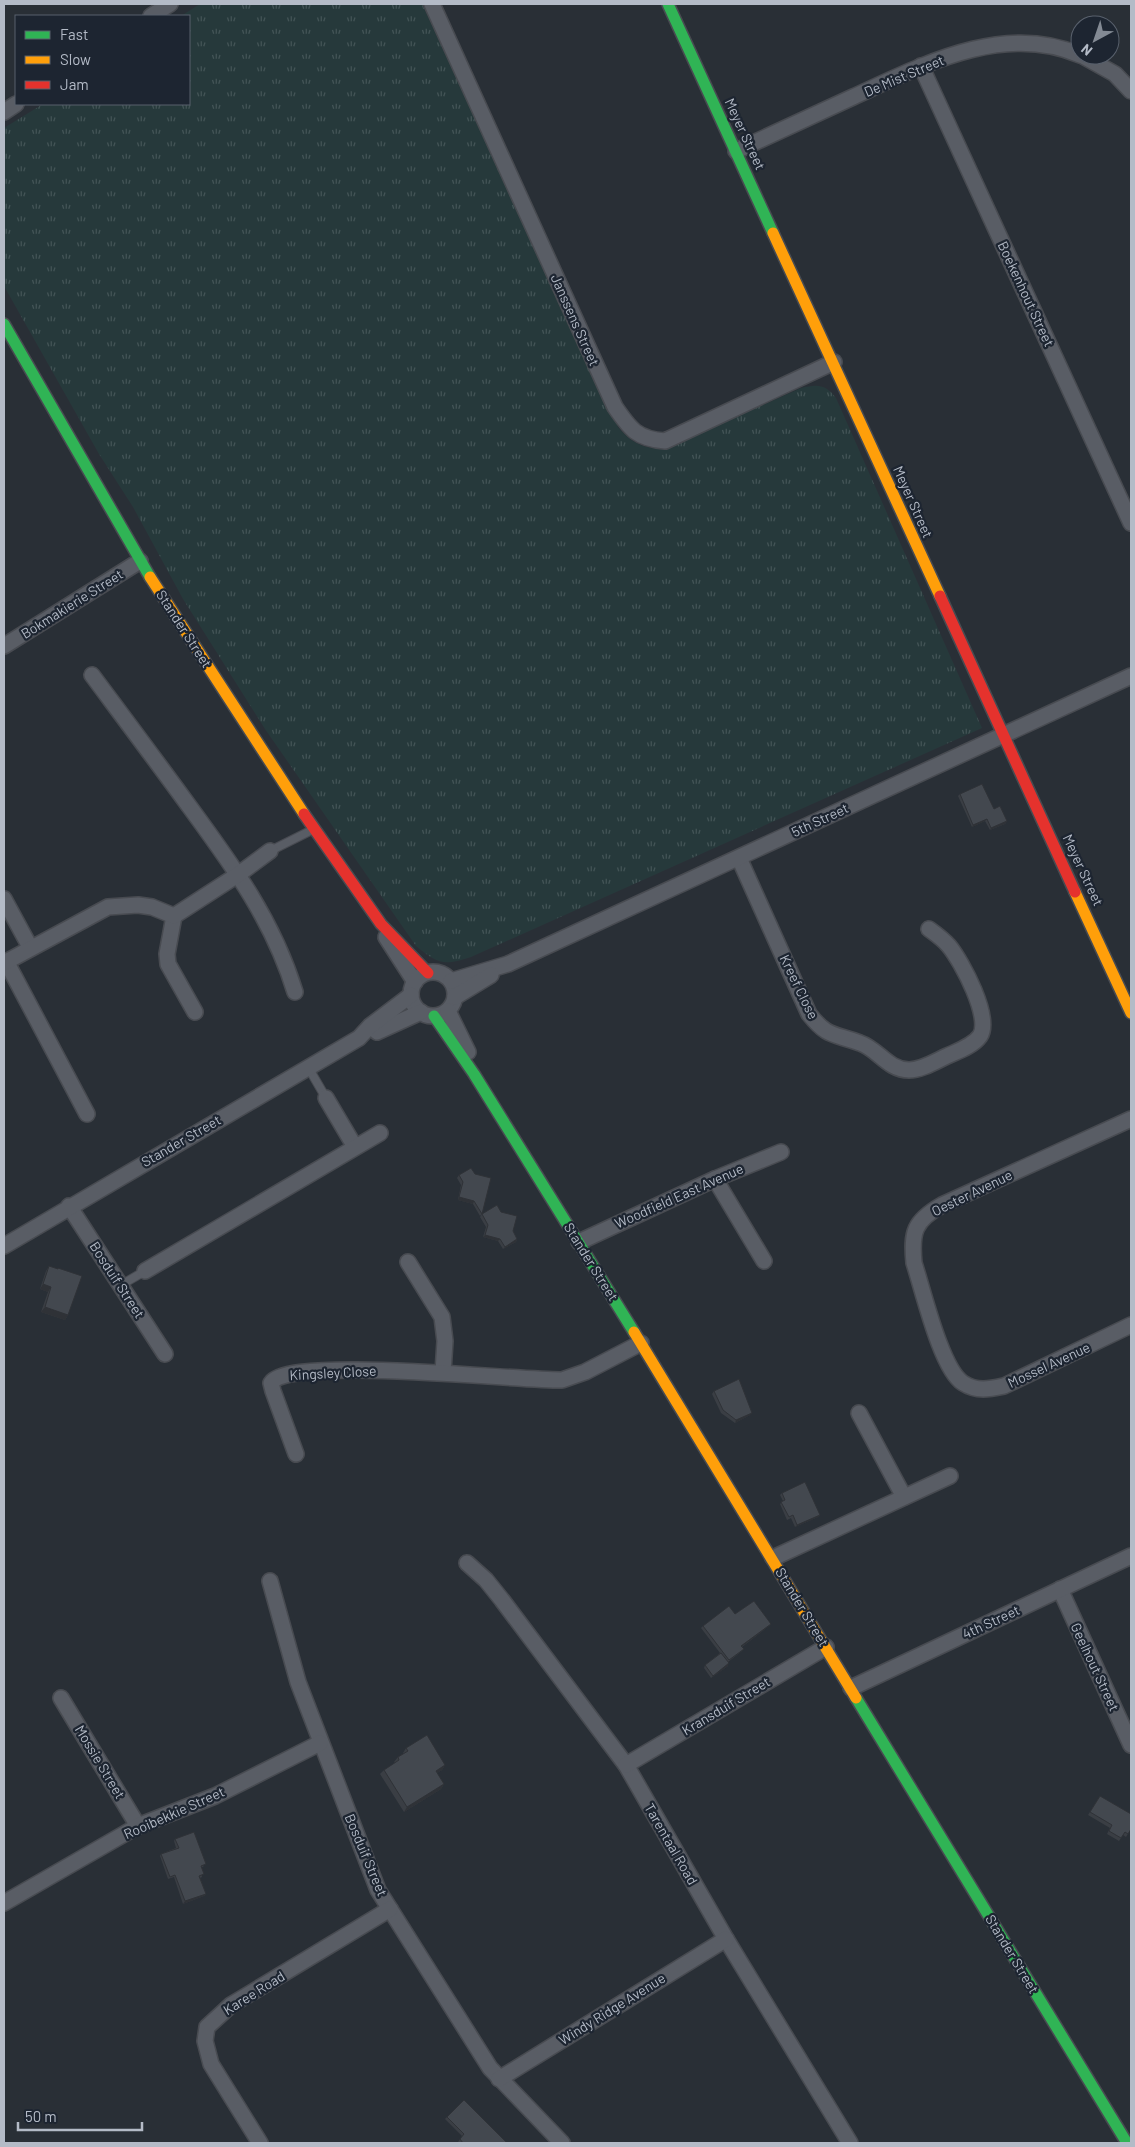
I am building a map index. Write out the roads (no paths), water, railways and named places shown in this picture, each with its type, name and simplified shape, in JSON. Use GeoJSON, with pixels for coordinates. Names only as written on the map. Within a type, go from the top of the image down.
{"type":"FeatureCollection","features":[{"type":"Feature","properties":{"kind":"street"},"geometry":{"type":"LineString","coordinates":[[153,15],[170,4]]}},
{"type":"Feature","properties":{"kind":"street","name":"Janssens Street"},"geometry":{"type":"LineString","coordinates":[[432,4],[615,407],[627,425],[641,436],[665,441],[834,362]]}},
{"type":"Feature","properties":{"kind":"street","name":"Meyer Street"},"geometry":{"type":"LineString","coordinates":[[668,4],[834,362],[1131,1013]]}},
{"type":"Feature","properties":{"kind":"street","name":"De Mist Street"},"geometry":{"type":"LineString","coordinates":[[736,151],[921,66],[969,49],[1003,44],[1041,43],[1070,52]]}},
{"type":"Feature","properties":{"kind":"street","name":"De Mist Street"},"geometry":{"type":"LineString","coordinates":[[1098,65],[1115,74],[1131,91]]}},
{"type":"Feature","properties":{"kind":"street","name":"Boekenhout Street"},"geometry":{"type":"LineString","coordinates":[[921,66],[1131,523]]}},
{"type":"Feature","properties":{"kind":"street"},"geometry":{"type":"LineString","coordinates":[[4,112],[15,105]]}},
{"type":"Feature","properties":{"kind":"street","name":"Stander Street"},"geometry":{"type":"LineString","coordinates":[[4,324],[140,561],[314,829],[381,924],[428,973]]}},
{"type":"Feature","properties":{"kind":"street","name":"Bokmakierie Street"},"geometry":{"type":"LineString","coordinates":[[4,646],[140,561]]}},
{"type":"Feature","properties":{"kind":"street"},"geometry":{"type":"LineString","coordinates":[[92,675],[239,874],[269,924],[284,958],[295,992]]}},
{"type":"Feature","properties":{"kind":"street","name":"5th Street"},"geometry":{"type":"LineString","coordinates":[[455,997],[508,964],[1131,676]]}},
{"type":"Feature","properties":{"kind":"street"},"geometry":{"type":"LineString","coordinates":[[194,1012],[168,964],[167,954],[174,916],[239,874],[270,851]]}},
{"type":"Feature","properties":{"kind":"street","name":"Kreef Close"},"geometry":{"type":"LineString","coordinates":[[739,858],[809,1014],[822,1030],[833,1036],[861,1043],[873,1050],[886,1062],[898,1068],[909,1070],[923,1067],[971,1044],[980,1036],[984,1026],[983,1016],[962,966],[949,946],[929,929]]}},
{"type":"Feature","properties":{"kind":"street"},"geometry":{"type":"LineString","coordinates":[[4,900],[30,947]]}},
{"type":"Feature","properties":{"kind":"street"},"geometry":{"type":"LineString","coordinates":[[87,1114],[5,962],[30,947],[114,905],[138,905],[174,916]]}},
{"type":"Feature","properties":{"kind":"street","name":"Stander Street"},"geometry":{"type":"LineString","coordinates":[[359,1038],[413,989],[381,924]]}},
{"type":"Feature","properties":{"kind":"street","name":"5th Street"},"geometry":{"type":"LineString","coordinates":[[451,981],[508,964]]}},
{"type":"Feature","properties":{"kind":"street"},"geometry":{"type":"LineString","coordinates":[[428,973],[444,976],[451,981],[455,997],[434,1013],[412,1002],[413,989],[428,973]]}},
{"type":"Feature","properties":{"kind":"street","name":"Stander Street"},"geometry":{"type":"LineString","coordinates":[[4,1246],[69,1206],[359,1038],[434,1013],[469,1056],[474,1074],[773,1558],[1127,2143]]}},
{"type":"Feature","properties":{"kind":"street"},"geometry":{"type":"LineString","coordinates":[[326,1098],[355,1147]]}},
{"type":"Feature","properties":{"kind":"street","name":"Oester Avenue"},"geometry":{"type":"LineString","coordinates":[[964,1384],[947,1366],[914,1263],[913,1233],[929,1212],[942,1205],[1131,1119]]}},
{"type":"Feature","properties":{"kind":"street"},"geometry":{"type":"LineString","coordinates":[[145,1271],[380,1133]]}},
{"type":"Feature","properties":{"kind":"street","name":"Woodfield East Avenue"},"geometry":{"type":"LineString","coordinates":[[579,1242],[715,1179],[781,1152]]}},
{"type":"Feature","properties":{"kind":"street"},"geometry":{"type":"LineString","coordinates":[[715,1179],[764,1261]]}},
{"type":"Feature","properties":{"kind":"street","name":"Bosduif Street"},"geometry":{"type":"LineString","coordinates":[[69,1206],[165,1354]]}},
{"type":"Feature","properties":{"kind":"street"},"geometry":{"type":"LineString","coordinates":[[408,1262],[442,1318],[445,1341],[443,1372]]}},
{"type":"Feature","properties":{"kind":"street","name":"Mossel Avenue"},"geometry":{"type":"LineString","coordinates":[[964,1384],[987,1390],[1004,1386],[1131,1325]]}},
{"type":"Feature","properties":{"kind":"street","name":"Kingsley Close"},"geometry":{"type":"LineString","coordinates":[[296,1454],[271,1383],[278,1377],[318,1371],[443,1372],[562,1380],[585,1372],[641,1343]]}},
{"type":"Feature","properties":{"kind":"street"},"geometry":{"type":"LineString","coordinates":[[859,1413],[904,1497]]}},
{"type":"Feature","properties":{"kind":"street"},"geometry":{"type":"LineString","coordinates":[[773,1558],[950,1476]]}},
{"type":"Feature","properties":{"kind":"street","name":"4th Street"},"geometry":{"type":"LineString","coordinates":[[851,1688],[1131,1556]]}},
{"type":"Feature","properties":{"kind":"street","name":"Tarentaal Road"},"geometry":{"type":"LineString","coordinates":[[466,1563],[486,1580],[502,1600],[626,1765],[726,1939],[850,2143]]}},
{"type":"Feature","properties":{"kind":"street","name":"Bosduif Street"},"geometry":{"type":"LineString","coordinates":[[270,1581],[298,1682],[378,1890],[499,2079],[562,2143]]}},
{"type":"Feature","properties":{"kind":"street","name":"Geelhout Street"},"geometry":{"type":"LineString","coordinates":[[1060,1589],[1131,1745]]}},
{"type":"Feature","properties":{"kind":"street","name":"Kransduif Street"},"geometry":{"type":"LineString","coordinates":[[626,1765],[826,1647]]}},
{"type":"Feature","properties":{"kind":"street","name":"Mossie Street"},"geometry":{"type":"LineString","coordinates":[[61,1698],[138,1826]]}},
{"type":"Feature","properties":{"kind":"street","name":"Rooibekkie Street"},"geometry":{"type":"LineString","coordinates":[[4,1903],[138,1826],[215,1796],[320,1743]]}},
{"type":"Feature","properties":{"kind":"street","name":"Karee Road"},"geometry":{"type":"LineString","coordinates":[[260,2143],[211,2064],[205,2041],[207,2027],[231,2005],[390,1909]]}},
{"type":"Feature","properties":{"kind":"street","name":"Windy Ridge Avenue"},"geometry":{"type":"LineString","coordinates":[[499,2079],[726,1939]]}},
{"type":"Feature","properties":{"kind":"lane"},"geometry":{"type":"LineString","coordinates":[[270,851],[314,829]]}},
{"type":"Feature","properties":{"kind":"lane"},"geometry":{"type":"LineString","coordinates":[[308,1067],[326,1098]]}},
{"type":"Feature","properties":{"kind":"lane"},"geometry":{"type":"LineString","coordinates":[[121,1285],[145,1271]]}}]}
